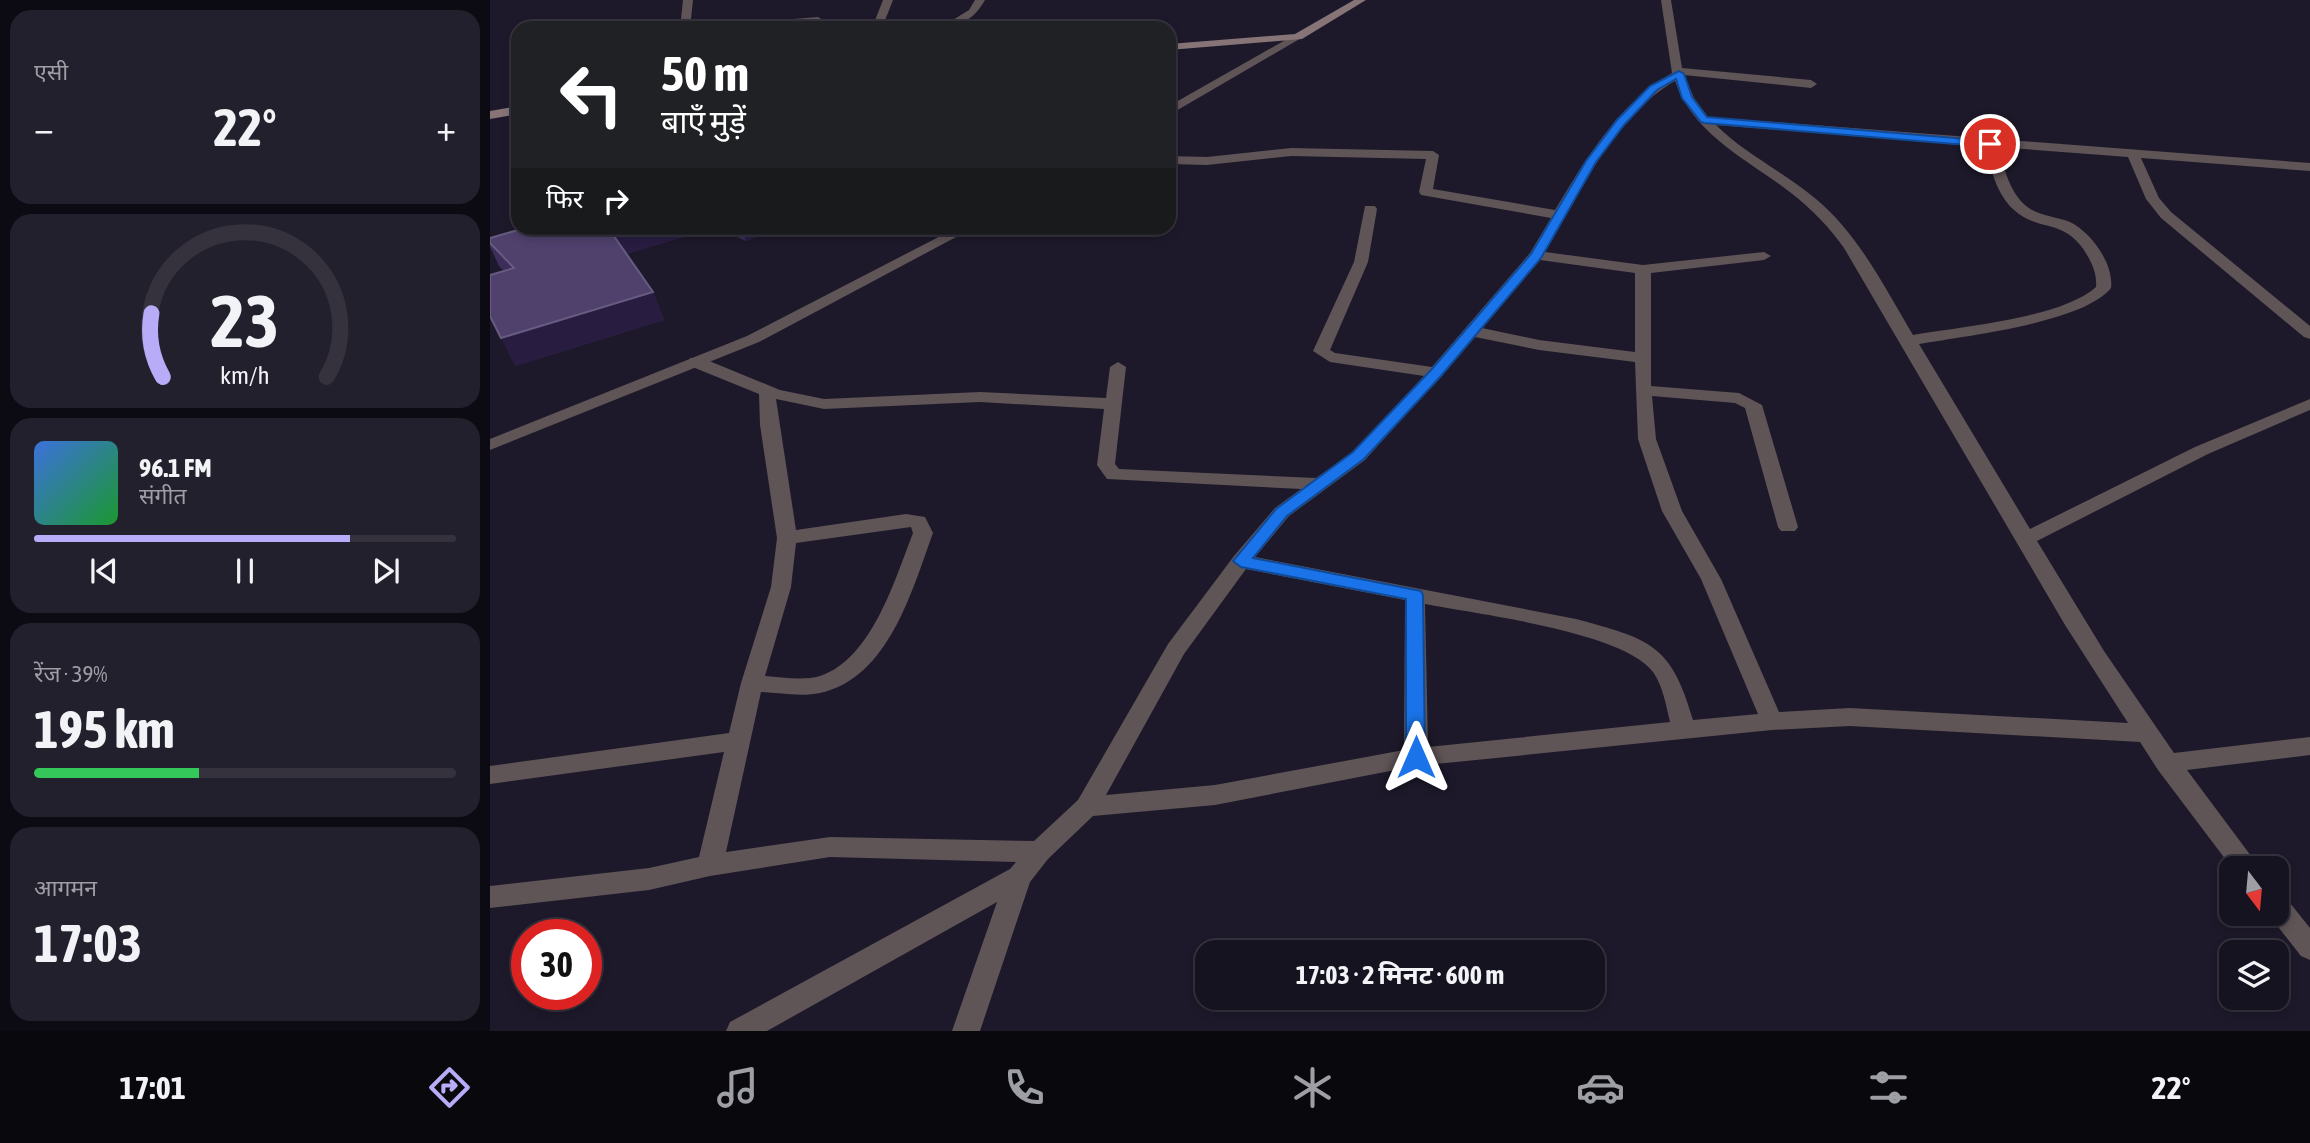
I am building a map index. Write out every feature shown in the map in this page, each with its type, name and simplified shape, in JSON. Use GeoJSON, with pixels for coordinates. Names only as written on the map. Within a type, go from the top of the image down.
{"type":"FeatureCollection","features":[{"type":"Feature","properties":{"kind":"main road"},"geometry":{"type":"LineString","coordinates":[[1176,46],[1298,37],[1361,0]]}},
{"type":"Feature","properties":{"kind":"main road"},"geometry":{"type":"LineString","coordinates":[[490,115],[511,111]]}},
{"type":"Feature","properties":{"kind":"street"},"geometry":{"type":"LineString","coordinates":[[686,21],[688,0]]}},
{"type":"Feature","properties":{"kind":"street"},"geometry":{"type":"LineString","coordinates":[[880,21],[888,0]]}},
{"type":"Feature","properties":{"kind":"street"},"geometry":{"type":"LineString","coordinates":[[957,21],[973,12],[980,0]]}},
{"type":"Feature","properties":{"kind":"street"},"geometry":{"type":"LineString","coordinates":[[1666,0],[1679,73],[1687,98],[1717,133],[1794,186],[1829,219],[1853,252],[1983,462],[2053,586],[2166,763],[2238,856]]}},
{"type":"Feature","properties":{"kind":"street"},"geometry":{"type":"LineString","coordinates":[[806,21],[818,20]]}},
{"type":"Feature","properties":{"kind":"street"},"geometry":{"type":"LineString","coordinates":[[1176,107],[1298,37]]}},
{"type":"Feature","properties":{"kind":"street"},"geometry":{"type":"LineString","coordinates":[[966,1031],[1019,877],[1039,852],[1087,807],[1176,649],[1241,561],[1282,512],[1374,442],[1472,331],[1536,255],[1591,161],[1621,123],[1654,88],[1679,73],[1811,84]]}},
{"type":"Feature","properties":{"kind":"street"},"geometry":{"type":"LineString","coordinates":[[1704,120],[2310,167]]}},
{"type":"Feature","properties":{"kind":"street"},"geometry":{"type":"LineString","coordinates":[[1908,341],[2052,314],[2095,296],[2103,288],[2104,277],[2100,264],[2076,232],[2062,224],[2026,214],[2014,206],[1990,144]]}},
{"type":"Feature","properties":{"kind":"street"},"geometry":{"type":"LineString","coordinates":[[1176,162],[1218,162],[1269,153],[1433,155],[1426,192],[1560,215]]}},
{"type":"Feature","properties":{"kind":"street"},"geometry":{"type":"LineString","coordinates":[[2133,154],[2154,199],[2166,215],[2310,334]]}},
{"type":"Feature","properties":{"kind":"street"},"geometry":{"type":"LineString","coordinates":[[1370,209],[1361,262],[1321,351],[1331,357],[1436,373]]}},
{"type":"Feature","properties":{"kind":"street"},"geometry":{"type":"LineString","coordinates":[[490,445],[753,339],[953,235]]}},
{"type":"Feature","properties":{"kind":"street"},"geometry":{"type":"LineString","coordinates":[[1536,255],[1643,269],[1764,256]]}},
{"type":"Feature","properties":{"kind":"street"},"geometry":{"type":"LineString","coordinates":[[1643,269],[1643,390],[1647,439],[1672,511],[1711,579],[1772,721]]}},
{"type":"Feature","properties":{"kind":"street"},"geometry":{"type":"LineString","coordinates":[[1472,331],[1539,345],[1643,358]]}},
{"type":"Feature","properties":{"kind":"street"},"geometry":{"type":"LineString","coordinates":[[696,362],[767,392],[824,404],[980,397],[1113,404]]}},
{"type":"Feature","properties":{"kind":"street"},"geometry":{"type":"LineString","coordinates":[[1118,366],[1106,465],[1114,475],[1318,484]]}},
{"type":"Feature","properties":{"kind":"street"},"geometry":{"type":"LineString","coordinates":[[1643,390],[1739,398],[1753,405],[1788,527]]}},
{"type":"Feature","properties":{"kind":"street"},"geometry":{"type":"LineString","coordinates":[[710,865],[752,683],[782,587],[787,538],[769,425],[767,392]]}},
{"type":"Feature","properties":{"kind":"street"},"geometry":{"type":"LineString","coordinates":[[2026,539],[2168,465],[2238,432],[2310,404]]}},
{"type":"Feature","properties":{"kind":"street"},"geometry":{"type":"LineString","coordinates":[[752,683],[826,683],[856,662],[879,635],[891,615],[923,533],[918,521],[906,520],[787,538]]}},
{"type":"Feature","properties":{"kind":"street"},"geometry":{"type":"LineString","coordinates":[[1241,561],[1576,626],[1629,641],[1648,653],[1667,676],[1684,730]]}},
{"type":"Feature","properties":{"kind":"street"},"geometry":{"type":"LineString","coordinates":[[1415,595],[1416,757]]}},
{"type":"Feature","properties":{"kind":"street"},"geometry":{"type":"LineString","coordinates":[[1087,807],[1214,795],[1416,757],[1772,721],[1850,717],[2147,733]]}},
{"type":"Feature","properties":{"kind":"street"},"geometry":{"type":"LineString","coordinates":[[490,775],[737,741]]}},
{"type":"Feature","properties":{"kind":"street"},"geometry":{"type":"LineString","coordinates":[[2166,763],[2310,746]]}},
{"type":"Feature","properties":{"kind":"street"},"geometry":{"type":"LineString","coordinates":[[490,897],[649,879],[710,865],[830,847],[1039,852]]}},
{"type":"Feature","properties":{"kind":"street"},"geometry":{"type":"LineString","coordinates":[[740,1031],[1019,877]]}},
{"type":"Feature","properties":{"kind":"street"},"geometry":{"type":"LineString","coordinates":[[2289,921],[2310,948]]}},
{"type":"Feature","properties":{"kind":"building"},"geometry":{"type":"Polygon","coordinates":[[[511,232],[511,235],[613,235],[653,292],[501,338],[490,316],[490,275],[514,268],[490,243],[490,238],[511,232]]]}},
{"type":"Feature","properties":{"kind":"route"},"geometry":{"type":"LineString","coordinates":[[1416,757],[1415,595],[1241,561],[1282,512],[1359,456],[1436,373],[1536,255],[1591,161],[1621,123],[1654,88],[1679,74],[1687,98],[1704,120],[1990,144]]}}]}
